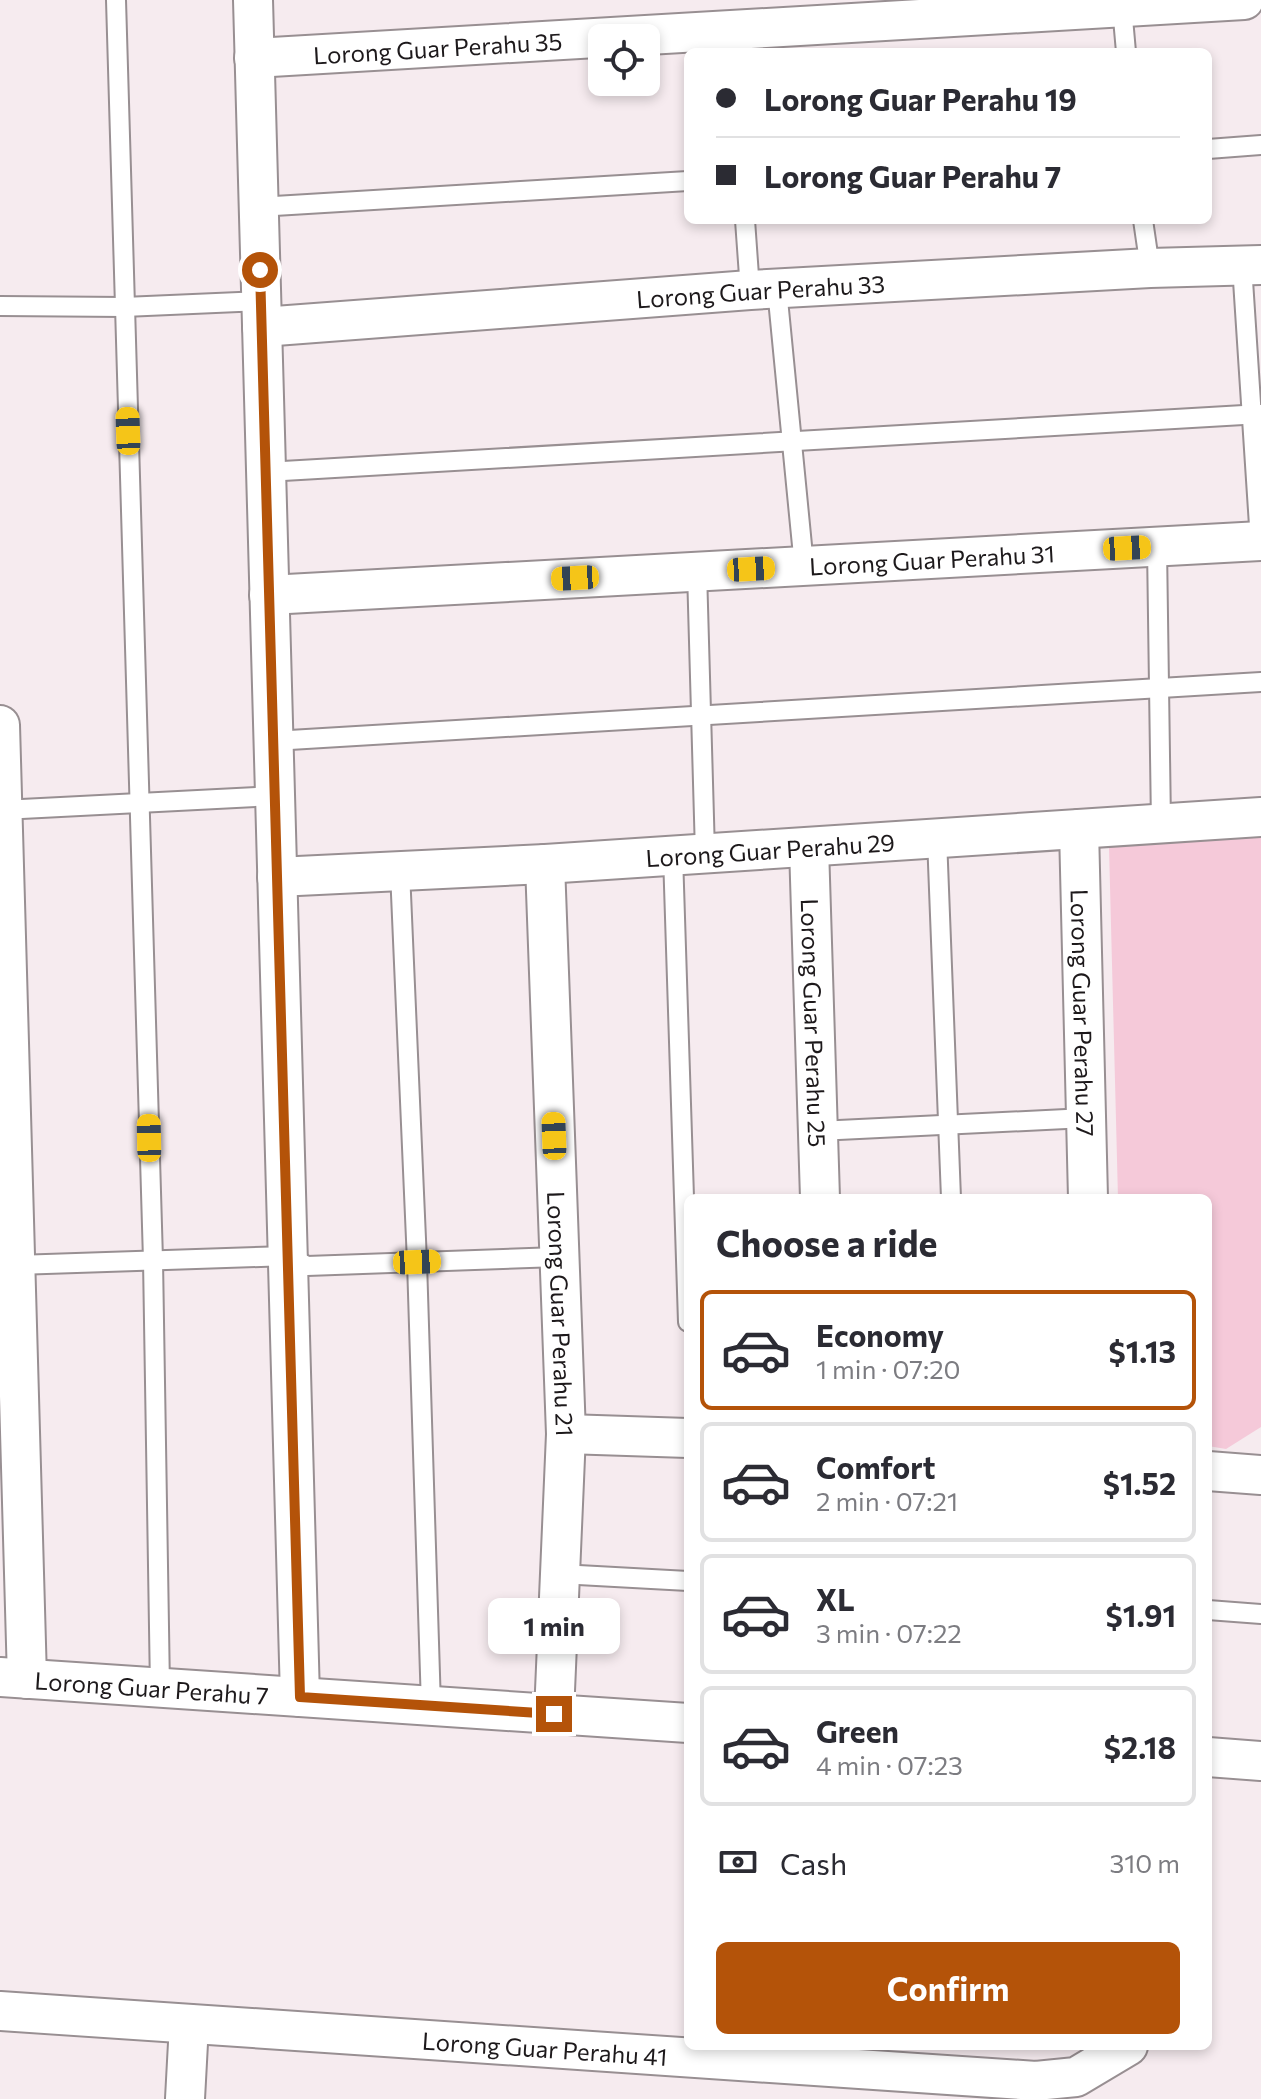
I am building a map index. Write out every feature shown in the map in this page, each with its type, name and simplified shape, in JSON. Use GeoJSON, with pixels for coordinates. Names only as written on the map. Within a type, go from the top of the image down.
{"type":"FeatureCollection","features":[{"type":"Feature","properties":{"kind":"street"},"geometry":{"type":"LineString","coordinates":[[253,0],[300,1697]]}},
{"type":"Feature","properties":{"kind":"street","name":"Lorong Guar Perahu 35"},"geometry":{"type":"LineString","coordinates":[[254,58],[731,41],[808,19],[1244,0]]}},
{"type":"Feature","properties":{"kind":"street","name":"Lorong Guar Perahu 33"},"geometry":{"type":"LineString","coordinates":[[261,314],[1252,265]]}},
{"type":"Feature","properties":{"kind":"street","name":"Lorong Guar Perahu 31"},"geometry":{"type":"LineString","coordinates":[[269,595],[1261,541]]}},
{"type":"Feature","properties":{"kind":"street"},"geometry":{"type":"LineString","coordinates":[[0,725],[16,1265],[8,1312],[14,1678]]}},
{"type":"Feature","properties":{"kind":"street","name":"Lorong Guar Perahu 29"},"geometry":{"type":"LineString","coordinates":[[277,877],[545,864],[1261,817]]}},
{"type":"Feature","properties":{"kind":"street","name":"Lorong Guar Perahu 27"},"geometry":{"type":"LineString","coordinates":[[1079,829],[1088,1194]]}},
{"type":"Feature","properties":{"kind":"street","name":"Lorong Guar Perahu 25"},"geometry":{"type":"LineString","coordinates":[[809,847],[820,1194]]}},
{"type":"Feature","properties":{"kind":"street","name":"Lorong Guar Perahu 21"},"geometry":{"type":"LineString","coordinates":[[545,864],[566,1434],[554,1714]]}},
{"type":"Feature","properties":{"kind":"street"},"geometry":{"type":"LineString","coordinates":[[566,1434],[684,1438]]}},
{"type":"Feature","properties":{"kind":"street"},"geometry":{"type":"LineString","coordinates":[[1212,1471],[1261,1475]]}},
{"type":"Feature","properties":{"kind":"street","name":"Lorong Guar Perahu 7"},"geometry":{"type":"LineString","coordinates":[[14,1678],[684,1723]]}},
{"type":"Feature","properties":{"kind":"street"},"geometry":{"type":"LineString","coordinates":[[1212,1757],[1261,1761]]}},
{"type":"Feature","properties":{"kind":"street","name":"Lorong Guar Perahu 41"},"geometry":{"type":"LineString","coordinates":[[0,2011],[1036,2081],[1076,2077],[1121,2050]]}},
{"type":"Feature","properties":{"kind":"street"},"geometry":{"type":"LineString","coordinates":[[185,2099],[189,2024]]}},
{"type":"Feature","properties":{"kind":"lane"},"geometry":{"type":"LineString","coordinates":[[116,0],[153,1260],[160,1688]]}},
{"type":"Feature","properties":{"kind":"lane"},"geometry":{"type":"LineString","coordinates":[[1122,7],[1126,48]]}},
{"type":"Feature","properties":{"kind":"lane"},"geometry":{"type":"LineString","coordinates":[[1212,149],[1261,145]]}},
{"type":"Feature","properties":{"kind":"lane"},"geometry":{"type":"LineString","coordinates":[[258,207],[684,181]]}},
{"type":"Feature","properties":{"kind":"lane"},"geometry":{"type":"LineString","coordinates":[[746,224],[764,289],[792,442],[804,566]]}},
{"type":"Feature","properties":{"kind":"lane"},"geometry":{"type":"LineString","coordinates":[[1144,224],[1150,268]]}},
{"type":"Feature","properties":{"kind":"lane"},"geometry":{"type":"LineString","coordinates":[[1252,265],[1261,541]]}},
{"type":"Feature","properties":{"kind":"lane"},"geometry":{"type":"LineString","coordinates":[[0,306],[124,307],[261,314]]}},
{"type":"Feature","properties":{"kind":"lane"},"geometry":{"type":"LineString","coordinates":[[266,472],[1256,415]]}},
{"type":"Feature","properties":{"kind":"lane"},"geometry":{"type":"LineString","coordinates":[[1157,547],[1161,824]]}},
{"type":"Feature","properties":{"kind":"lane"},"geometry":{"type":"LineString","coordinates":[[688,1194],[689,854],[701,716],[697,571]]}},
{"type":"Feature","properties":{"kind":"lane"},"geometry":{"type":"LineString","coordinates":[[273,741],[1261,682]]}},
{"type":"Feature","properties":{"kind":"lane"},"geometry":{"type":"LineString","coordinates":[[2,834],[139,802],[275,796]]}},
{"type":"Feature","properties":{"kind":"lane"},"geometry":{"type":"LineString","coordinates":[[937,838],[951,1194]]}},
{"type":"Feature","properties":{"kind":"lane"},"geometry":{"type":"LineString","coordinates":[[400,871],[417,1262],[431,1706]]}},
{"type":"Feature","properties":{"kind":"lane"},"geometry":{"type":"LineString","coordinates":[[818,1131],[1086,1118]]}},
{"type":"Feature","properties":{"kind":"lane"},"geometry":{"type":"LineString","coordinates":[[16,1265],[288,1256],[307,1266],[558,1257]]}},
{"type":"Feature","properties":{"kind":"lane"},"geometry":{"type":"LineString","coordinates":[[560,1574],[684,1581]]}},
{"type":"Feature","properties":{"kind":"lane"},"geometry":{"type":"LineString","coordinates":[[1212,1610],[1261,1614]]}},
{"type":"Feature","properties":{"kind":"shaded area"},"geometry":{"type":"Polygon","coordinates":[[[1261,835],[1261,1427],[1226,1449],[1212,1447],[1212,1194],[1118,1194],[1109,847],[1261,835]]]}},
{"type":"Feature","properties":{"kind":"route"},"geometry":{"type":"LineString","coordinates":[[260,270],[300,1697],[554,1714]]}}]}
